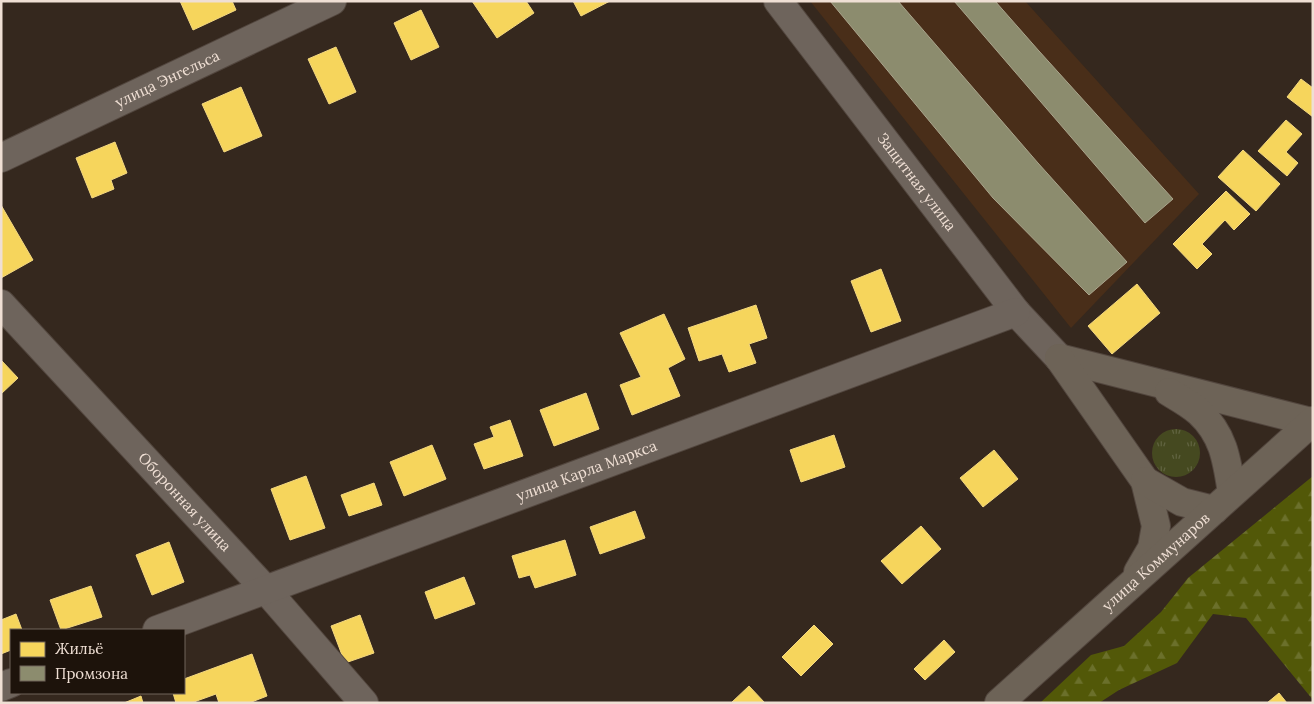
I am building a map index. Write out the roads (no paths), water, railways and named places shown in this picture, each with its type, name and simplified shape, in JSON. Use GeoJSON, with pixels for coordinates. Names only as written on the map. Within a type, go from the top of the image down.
{"type":"FeatureCollection","features":[{"type":"Feature","properties":{"kind":"main road"},"geometry":{"type":"LineString","coordinates":[[1058,358],[1312,422]]}},
{"type":"Feature","properties":{"kind":"main road"},"geometry":{"type":"LineString","coordinates":[[1058,358],[1145,481],[1156,526],[1152,548],[1132,584]]}},
{"type":"Feature","properties":{"kind":"main road"},"geometry":{"type":"LineString","coordinates":[[1145,481],[1182,502],[1223,502],[1226,453],[1217,434],[1198,412],[1156,383]]}},
{"type":"Feature","properties":{"kind":"main road","name":"улица Коммунаров"},"geometry":{"type":"LineString","coordinates":[[999,703],[1312,422]]}},
{"type":"Feature","properties":{"kind":"street","name":"улица Энгельса"},"geometry":{"type":"LineString","coordinates":[[1,158],[332,1]]}},
{"type":"Feature","properties":{"kind":"street","name":"Защитная улица"},"geometry":{"type":"LineString","coordinates":[[778,1],[1016,312],[1058,358]]}},
{"type":"Feature","properties":{"kind":"street","name":"Оборонная улица"},"geometry":{"type":"LineString","coordinates":[[1,304],[267,591],[364,703]]}},
{"type":"Feature","properties":{"kind":"street","name":"улица Карла Маркса"},"geometry":{"type":"LineString","coordinates":[[160,629],[267,591],[1016,312]]}}]}
